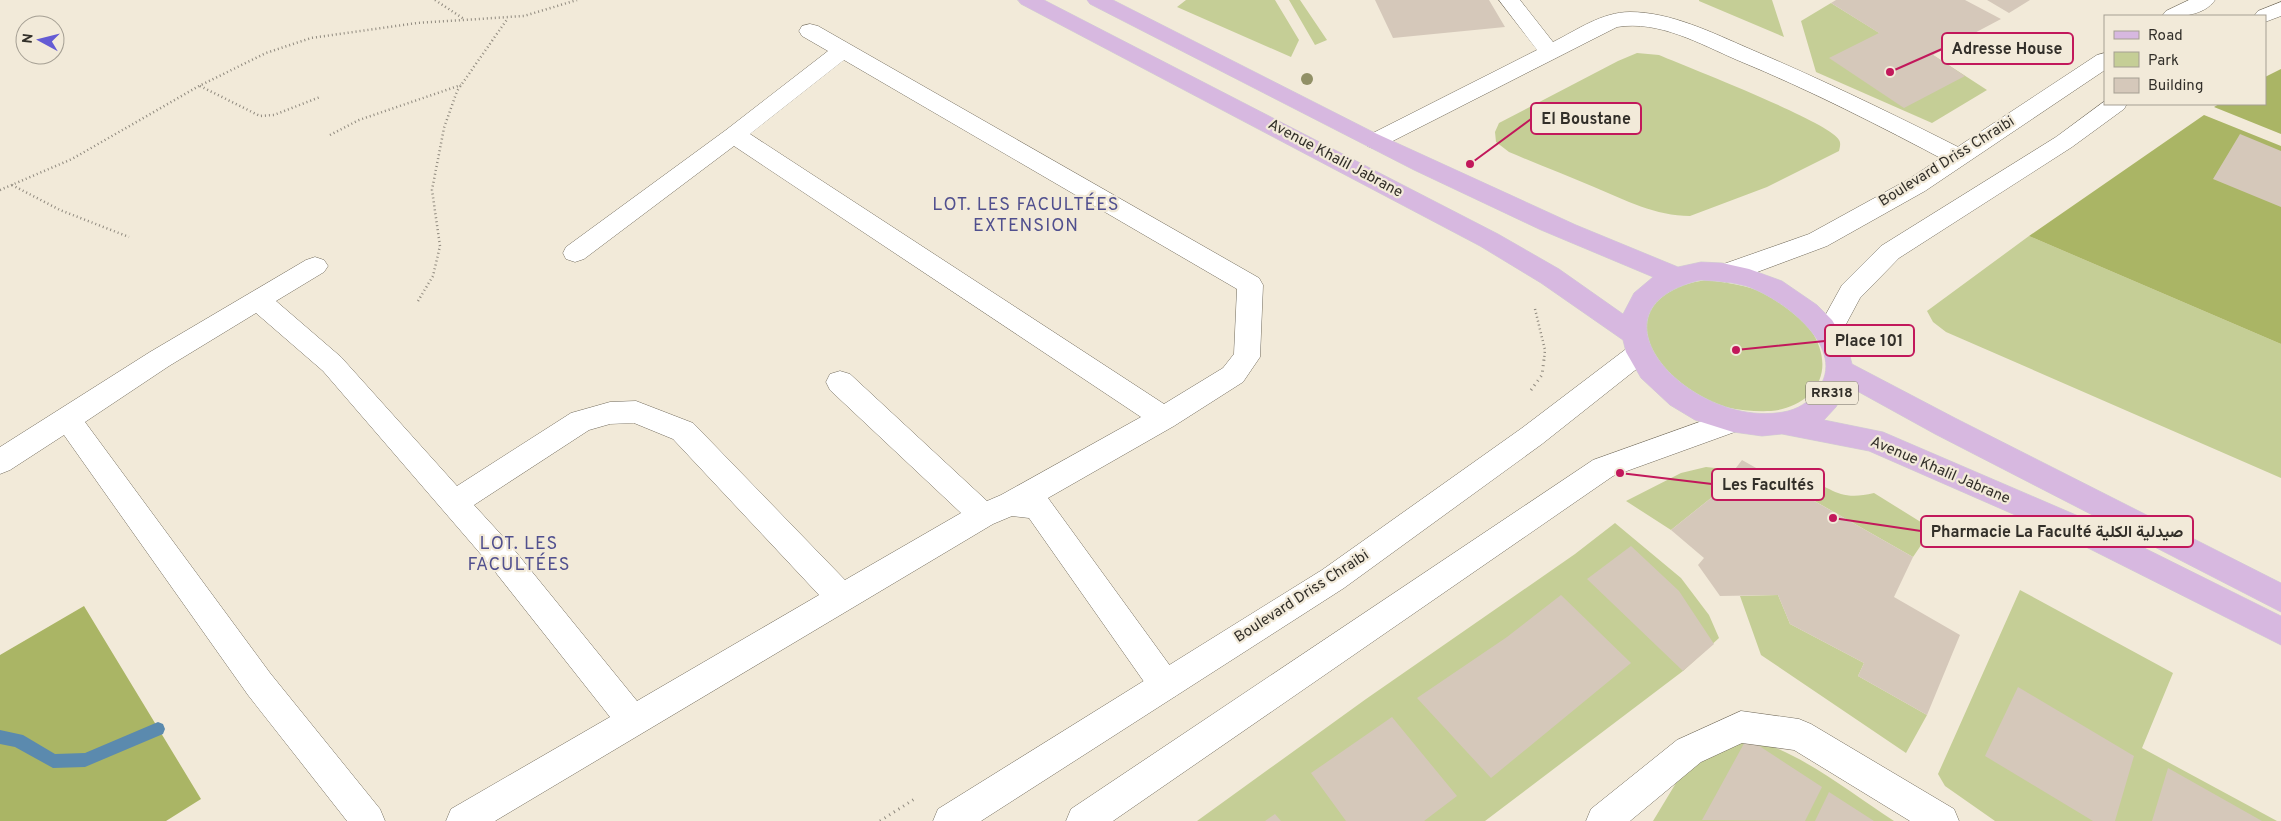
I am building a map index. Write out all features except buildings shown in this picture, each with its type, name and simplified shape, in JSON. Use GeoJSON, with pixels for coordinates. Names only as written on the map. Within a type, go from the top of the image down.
{"type":"FeatureCollection","features":[{"type":"Feature","properties":{"kind":"main road","name":"Avenue Khalil Jabrane"},"geometry":{"type":"LineString","coordinates":[[1028,0],[1489,240],[1550,276],[1636,344]]}},
{"type":"Feature","properties":{"kind":"main road"},"geometry":{"type":"LineString","coordinates":[[1097,0],[1375,141],[1531,216],[1675,276]]}},
{"type":"Feature","properties":{"kind":"main road","name":"Boulevard Driss Chraibi"},"geometry":{"type":"LineString","coordinates":[[1701,271],[1727,273],[1757,280],[1786,294],[1810,312],[1828,334],[1836,349],[1839,369],[1834,391],[1814,412],[1780,423],[1749,424],[1708,413],[1673,393],[1654,374],[1636,344],[1634,315],[1642,298],[1656,285],[1675,276],[1701,271]]}},
{"type":"Feature","properties":{"kind":"main road"},"geometry":{"type":"LineString","coordinates":[[1839,369],[1945,426],[2281,598]]}},
{"type":"Feature","properties":{"kind":"main road","name":"Avenue Khalil Jabrane"},"geometry":{"type":"LineString","coordinates":[[1780,423],[1873,440],[2080,530],[2281,631]]}},
{"type":"Feature","properties":{"kind":"street"},"geometry":{"type":"LineString","coordinates":[[1510,0],[1549,52]]}},
{"type":"Feature","properties":{"kind":"street"},"geometry":{"type":"LineString","coordinates":[[2175,15],[2205,0]]}},
{"type":"Feature","properties":{"kind":"street"},"geometry":{"type":"LineString","coordinates":[[2266,16],[2281,8]]}},
{"type":"Feature","properties":{"kind":"street"},"geometry":{"type":"LineString","coordinates":[[1375,141],[1612,21],[1633,18],[1653,22],[1706,39],[1794,75],[1840,96],[1958,157]]}},
{"type":"Feature","properties":{"kind":"street"},"geometry":{"type":"LineString","coordinates":[[463,821],[842,598],[997,509],[1164,418],[1233,375],[1248,357],[1250,284],[810,31]]}},
{"type":"Feature","properties":{"kind":"street"},"geometry":{"type":"LineString","coordinates":[[575,253],[734,135],[843,50]]}},
{"type":"Feature","properties":{"kind":"street","name":"Boulevard Driss Chraibi"},"geometry":{"type":"LineString","coordinates":[[1727,273],[1818,240],[1917,185],[2104,61]]}},
{"type":"Feature","properties":{"kind":"street"},"geometry":{"type":"LineString","coordinates":[[1828,334],[1851,292],[1890,252],[2064,142],[2115,105]]}},
{"type":"Feature","properties":{"kind":"street"},"geometry":{"type":"LineString","coordinates":[[734,135],[1164,418]]}},
{"type":"Feature","properties":{"kind":"street"},"geometry":{"type":"LineString","coordinates":[[0,462],[68,419],[122,381],[315,266]]}},
{"type":"Feature","properties":{"kind":"street"},"geometry":{"type":"LineString","coordinates":[[257,299],[332,364],[496,550],[633,721]]}},
{"type":"Feature","properties":{"kind":"street","name":"Boulevard Driss Chraibi"},"geometry":{"type":"LineString","coordinates":[[950,821],[1333,579],[1532,436],[1636,344]]}},
{"type":"Feature","properties":{"kind":"street"},"geometry":{"type":"LineString","coordinates":[[840,382],[997,509],[1037,506],[1165,686]]}},
{"type":"Feature","properties":{"kind":"street"},"geometry":{"type":"LineString","coordinates":[[454,503],[582,421],[610,413],[636,412],[683,431],[842,598]]}},
{"type":"Feature","properties":{"kind":"street"},"geometry":{"type":"LineString","coordinates":[[68,419],[259,684],[368,821]]}},
{"type":"Feature","properties":{"kind":"street","name":"Boulevard Driss Chraibi"},"geometry":{"type":"LineString","coordinates":[[1083,821],[1603,468],[1733,421]]}},
{"type":"Feature","properties":{"kind":"street"},"geometry":{"type":"LineString","coordinates":[[1603,821],[1689,751],[1741,727],[1799,735],[1942,821]]}},
{"type":"Feature","properties":{"kind":"path"},"geometry":{"type":"LineString","coordinates":[[436,0],[465,20]]}},
{"type":"Feature","properties":{"kind":"path"},"geometry":{"type":"LineString","coordinates":[[0,190],[72,159],[199,86],[266,53],[311,38],[381,27],[524,16],[577,0]]}},
{"type":"Feature","properties":{"kind":"path"},"geometry":{"type":"LineString","coordinates":[[418,301],[433,276],[440,246],[432,190],[444,128],[457,91],[509,17]]}},
{"type":"Feature","properties":{"kind":"path"},"geometry":{"type":"LineString","coordinates":[[330,135],[359,120],[461,85]]}},
{"type":"Feature","properties":{"kind":"path"},"geometry":{"type":"LineString","coordinates":[[199,86],[260,116],[274,115],[320,97]]}},
{"type":"Feature","properties":{"kind":"path"},"geometry":{"type":"LineString","coordinates":[[12,185],[60,210],[129,237]]}},
{"type":"Feature","properties":{"kind":"path"},"geometry":{"type":"LineString","coordinates":[[1526,397],[1542,375],[1545,350],[1538,317],[1532,301]]}},
{"type":"Feature","properties":{"kind":"path"},"geometry":{"type":"LineString","coordinates":[[880,821],[920,796]]}},
{"type":"Feature","properties":{"kind":"green space"},"geometry":{"type":"Polygon","coordinates":[[[1186,0],[1275,0],[1299,40],[1291,57],[1177,7],[1186,0]]]}},
{"type":"Feature","properties":{"kind":"green space"},"geometry":{"type":"Polygon","coordinates":[[[1289,0],[1300,0],[1327,40],[1315,45],[1289,0]]]}},
{"type":"Feature","properties":{"kind":"green space"},"geometry":{"type":"Polygon","coordinates":[[[1772,0],[1784,37],[1699,1],[1772,0]]]}},
{"type":"Feature","properties":{"kind":"green space"},"geometry":{"type":"Polygon","coordinates":[[[1831,3],[1923,60],[1933,55],[1987,90],[1932,123],[1816,72],[1801,21],[1831,3]]]}},
{"type":"Feature","properties":{"kind":"green space"},"geometry":{"type":"Polygon","coordinates":[[[1637,53],[1659,55],[1785,108],[1830,132],[1840,141],[1839,151],[1767,187],[1690,216],[1665,213],[1629,202],[1509,152],[1496,142],[1495,132],[1499,123],[1637,53]]]}},
{"type":"Feature","properties":{"kind":"green space"},"geometry":{"type":"Polygon","coordinates":[[[2281,69],[2281,134],[2214,107],[2217,105],[2266,105],[2266,76],[2281,69]]]}},
{"type":"Feature","properties":{"kind":"green space"},"geometry":{"type":"Polygon","coordinates":[[[2204,115],[2281,146],[2281,344],[2029,236],[2204,115]]]}},
{"type":"Feature","properties":{"kind":"green space"},"geometry":{"type":"Polygon","coordinates":[[[2029,236],[2281,344],[2281,478],[1946,332],[1933,322],[1927,311],[2029,236]]]}},
{"type":"Feature","properties":{"kind":"green space"},"geometry":{"type":"Polygon","coordinates":[[[1705,280],[1758,290],[1778,299],[1797,313],[1814,335],[1822,359],[1822,372],[1818,384],[1809,395],[1791,406],[1776,410],[1750,411],[1730,408],[1720,406],[1691,393],[1661,367],[1648,343],[1646,331],[1647,318],[1653,306],[1658,298],[1672,289],[1705,280]]]}},
{"type":"Feature","properties":{"kind":"green space"},"geometry":{"type":"Polygon","coordinates":[[[1706,467],[1734,470],[1716,494],[1671,530],[1626,501],[1681,473],[1706,467]]]}},
{"type":"Feature","properties":{"kind":"green space"},"geometry":{"type":"Polygon","coordinates":[[[1760,470],[1792,473],[1843,495],[1852,496],[1874,493],[1932,529],[1913,557],[1760,470]]]}},
{"type":"Feature","properties":{"kind":"green space"},"geometry":{"type":"Polygon","coordinates":[[[1615,523],[1681,578],[1709,615],[1719,638],[1683,671],[1485,821],[1197,821],[1366,699],[1575,554],[1615,523]]]}},
{"type":"Feature","properties":{"kind":"green space"},"geometry":{"type":"Polygon","coordinates":[[[2020,590],[2173,673],[2142,748],[2277,821],[1995,821],[1945,786],[1938,774],[2020,590]]]}},
{"type":"Feature","properties":{"kind":"green space"},"geometry":{"type":"Polygon","coordinates":[[[1778,595],[1790,624],[1864,663],[1858,676],[1927,715],[1906,753],[1761,655],[1740,596],[1778,595]]]}},
{"type":"Feature","properties":{"kind":"green space"},"geometry":{"type":"Polygon","coordinates":[[[84,606],[201,799],[166,821],[0,821],[0,655],[84,606]]]}},
{"type":"Feature","properties":{"kind":"green space"},"geometry":{"type":"Polygon","coordinates":[[[1747,738],[1767,744],[1805,763],[1842,785],[1894,821],[1653,821],[1676,783],[1700,758],[1747,738]]]}},
{"type":"Feature","properties":{"kind":"waterway"},"geometry":{"type":"LineString","coordinates":[[0,737],[18,740],[53,761],[85,760],[158,729]]}},
{"type":"Feature","properties":{"kind":"place","name":"Adresse House"},"geometry":{"type":"Point","coordinates":[1890,72]}},
{"type":"Feature","properties":{"kind":"place","name":"El Boustane"},"geometry":{"type":"Point","coordinates":[1470,164]}},
{"type":"Feature","properties":{"kind":"place","name":"Place 101"},"geometry":{"type":"Point","coordinates":[1736,350]}},
{"type":"Feature","properties":{"kind":"place","name":"Les Facultés"},"geometry":{"type":"Point","coordinates":[1620,473]}},
{"type":"Feature","properties":{"kind":"place","name":"Pharmacie La Faculté صيدلية الكلية"},"geometry":{"type":"Point","coordinates":[1833,518]}},
{"type":"Feature","properties":{"kind":"district","name":"LOT. LES FACULTÉES EXTENSION"},"geometry":{"type":"Point","coordinates":[1026,215]}},
{"type":"Feature","properties":{"kind":"district","name":"LOT. LES FACULTÉES"},"geometry":{"type":"Point","coordinates":[519,554]}}]}
